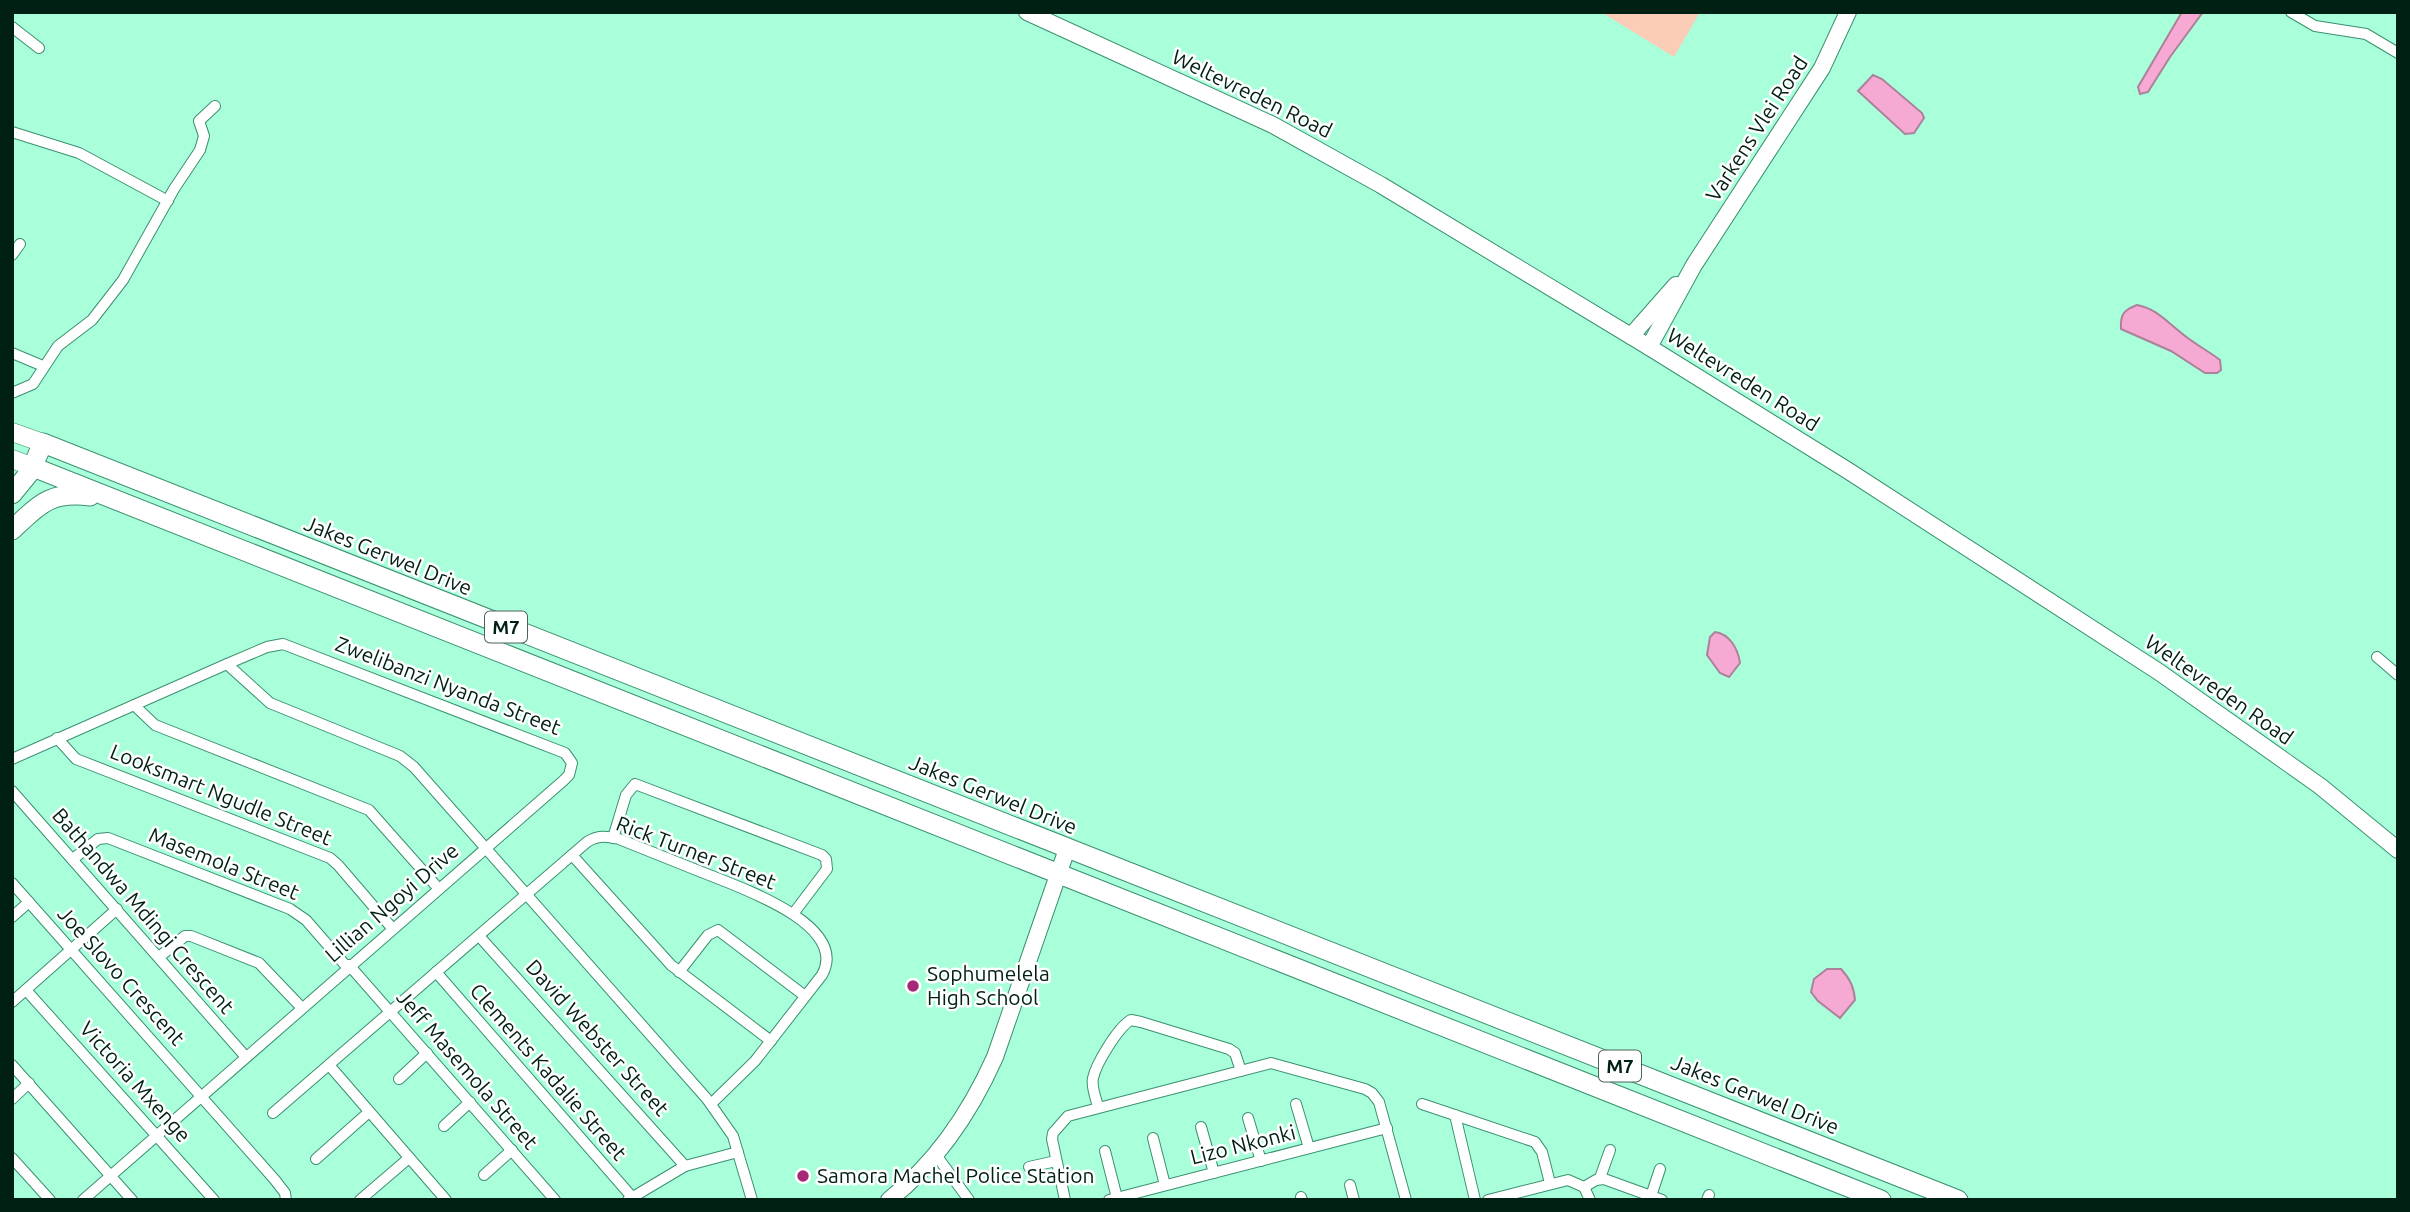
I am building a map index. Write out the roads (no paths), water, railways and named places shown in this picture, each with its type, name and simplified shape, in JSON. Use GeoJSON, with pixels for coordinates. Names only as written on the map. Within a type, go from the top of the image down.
{"type":"FeatureCollection","features":[{"type":"Feature","properties":{"kind":"highway"},"geometry":{"type":"LineString","coordinates":[[12,529],[38,492],[40,470],[50,446]]}},
{"type":"Feature","properties":{"kind":"highway","name":"Jakes Gerwel Drive"},"geometry":{"type":"LineString","coordinates":[[50,446],[1958,1200]]}},
{"type":"Feature","properties":{"kind":"highway"},"geometry":{"type":"LineString","coordinates":[[12,494],[40,470]]}},
{"type":"Feature","properties":{"kind":"highway","name":"M7"},"geometry":{"type":"LineString","coordinates":[[40,470],[1881,1200]]}},
{"type":"Feature","properties":{"kind":"highway"},"geometry":{"type":"LineString","coordinates":[[12,529],[37,506],[55,496],[105,496]]}},
{"type":"Feature","properties":{"kind":"main road","name":"Jakes Gerwel Drive"},"geometry":{"type":"LineString","coordinates":[[12,432],[50,446]]}},
{"type":"Feature","properties":{"kind":"main road","name":"M7"},"geometry":{"type":"LineString","coordinates":[[12,459],[40,470]]}},
{"type":"Feature","properties":{"kind":"street","name":"Weltevreden Road"},"geometry":{"type":"LineString","coordinates":[[1027,12],[1273,125],[1381,185],[1679,365],[2159,672],[2320,786],[2398,850]]}},
{"type":"Feature","properties":{"kind":"street","name":"Varkens Vlei Road"},"geometry":{"type":"LineString","coordinates":[[1649,347],[1694,265],[1822,68],[1848,12]]}},
{"type":"Feature","properties":{"kind":"street"},"geometry":{"type":"LineString","coordinates":[[2291,12],[2315,26],[2366,34],[2398,53]]}},
{"type":"Feature","properties":{"kind":"street"},"geometry":{"type":"LineString","coordinates":[[12,27],[40,48]]}},
{"type":"Feature","properties":{"kind":"street"},"geometry":{"type":"LineString","coordinates":[[12,393],[33,384],[58,346],[92,320],[116,290],[203,143],[204,136],[199,121],[215,106]]}},
{"type":"Feature","properties":{"kind":"street"},"geometry":{"type":"LineString","coordinates":[[12,132],[79,153],[168,201]]}},
{"type":"Feature","properties":{"kind":"street"},"geometry":{"type":"LineString","coordinates":[[12,255],[20,244]]}},
{"type":"Feature","properties":{"kind":"street","name":"Varkens Vlei Road"},"geometry":{"type":"LineString","coordinates":[[1631,336],[1694,265]]}},
{"type":"Feature","properties":{"kind":"street"},"geometry":{"type":"LineString","coordinates":[[1671,308],[1665,339],[1679,365]]}},
{"type":"Feature","properties":{"kind":"street"},"geometry":{"type":"LineString","coordinates":[[12,353],[43,366]]}},
{"type":"Feature","properties":{"kind":"street","name":"Zwelibanzi Nyanda Street"},"geometry":{"type":"LineString","coordinates":[[227,664],[267,647],[288,645],[565,753],[570,758],[572,769],[569,775],[484,848]]}},
{"type":"Feature","properties":{"kind":"street"},"geometry":{"type":"LineString","coordinates":[[2377,657],[2398,675]]}},
{"type":"Feature","properties":{"kind":"street"},"geometry":{"type":"LineString","coordinates":[[12,759],[227,664],[270,703],[407,761],[484,848]]}},
{"type":"Feature","properties":{"kind":"street"},"geometry":{"type":"LineString","coordinates":[[134,705],[155,725],[369,810],[438,888]]}},
{"type":"Feature","properties":{"kind":"street","name":"Looksmart Ngudle Street"},"geometry":{"type":"LineString","coordinates":[[57,738],[76,759],[330,858],[392,928]]}},
{"type":"Feature","properties":{"kind":"street"},"geometry":{"type":"LineString","coordinates":[[613,838],[626,795],[635,784],[822,855],[826,859],[828,869],[793,915]]}},
{"type":"Feature","properties":{"kind":"street","name":"Bathandwa Mdingi Crescent"},"geometry":{"type":"LineString","coordinates":[[12,791],[245,1056]]}},
{"type":"Feature","properties":{"kind":"street","name":"Rick Turner Street"},"geometry":{"type":"LineString","coordinates":[[273,1113],[525,894],[592,839],[605,836],[748,890],[803,921],[820,939],[828,957],[828,965],[822,975],[771,1041],[733,1084],[711,1104]]}},
{"type":"Feature","properties":{"kind":"street","name":"Masemola Street"},"geometry":{"type":"LineString","coordinates":[[74,859],[98,839],[108,838],[298,913],[348,966]]}},
{"type":"Feature","properties":{"kind":"street","name":"Lillian Ngoyi Drive"},"geometry":{"type":"LineString","coordinates":[[83,1200],[484,848],[711,1104],[733,1136],[752,1200]]}},
{"type":"Feature","properties":{"kind":"street"},"geometry":{"type":"LineString","coordinates":[[889,1200],[936,1155],[971,1106],[995,1057],[1067,849]]}},
{"type":"Feature","properties":{"kind":"street"},"geometry":{"type":"LineString","coordinates":[[572,855],[661,956],[771,1041]]}},
{"type":"Feature","properties":{"kind":"street","name":"Joe Slovo Crescent"},"geometry":{"type":"LineString","coordinates":[[12,883],[275,1180],[285,1193],[286,1200]]}},
{"type":"Feature","properties":{"kind":"street"},"geometry":{"type":"LineString","coordinates":[[12,917],[29,902]]}},
{"type":"Feature","properties":{"kind":"street"},"geometry":{"type":"LineString","coordinates":[[12,1002],[117,909]]}},
{"type":"Feature","properties":{"kind":"street"},"geometry":{"type":"LineString","coordinates":[[679,972],[708,935],[718,930],[805,996]]}},
{"type":"Feature","properties":{"kind":"street"},"geometry":{"type":"LineString","coordinates":[[159,957],[185,936],[191,936],[259,962],[301,1007]]}},
{"type":"Feature","properties":{"kind":"street","name":"David Webster Street"},"geometry":{"type":"LineString","coordinates":[[479,936],[685,1166]]}},
{"type":"Feature","properties":{"kind":"street","name":"Jeff Masemola Street"},"geometry":{"type":"LineString","coordinates":[[348,966],[555,1200]]}},
{"type":"Feature","properties":{"kind":"street","name":"Clements Kadalie Street"},"geometry":{"type":"LineString","coordinates":[[436,972],[630,1198]]}},
{"type":"Feature","properties":{"kind":"street","name":"Victoria Mxenge"},"geometry":{"type":"LineString","coordinates":[[26,990],[214,1200]]}},
{"type":"Feature","properties":{"kind":"street"},"geometry":{"type":"LineString","coordinates":[[1098,1107],[1092,1081],[1095,1073],[1120,1029],[1131,1020],[1229,1049],[1234,1053],[1241,1071]]}},
{"type":"Feature","properties":{"kind":"street"},"geometry":{"type":"LineString","coordinates":[[399,1079],[427,1053]]}},
{"type":"Feature","properties":{"kind":"street"},"geometry":{"type":"LineString","coordinates":[[1065,1200],[1052,1139],[1064,1119],[1098,1107],[1275,1063],[1365,1089],[1377,1098],[1406,1200]]}},
{"type":"Feature","properties":{"kind":"street"},"geometry":{"type":"LineString","coordinates":[[12,1065],[132,1200]]}},
{"type":"Feature","properties":{"kind":"street"},"geometry":{"type":"LineString","coordinates":[[329,1065],[446,1200]]}},
{"type":"Feature","properties":{"kind":"street"},"geometry":{"type":"LineString","coordinates":[[12,1099],[29,1083]]}},
{"type":"Feature","properties":{"kind":"street"},"geometry":{"type":"LineString","coordinates":[[444,1126],[470,1102]]}},
{"type":"Feature","properties":{"kind":"street"},"geometry":{"type":"LineString","coordinates":[[1296,1104],[1309,1148]]}},
{"type":"Feature","properties":{"kind":"street"},"geometry":{"type":"LineString","coordinates":[[1422,1104],[1535,1142],[1542,1152],[1550,1183]]}},
{"type":"Feature","properties":{"kind":"street"},"geometry":{"type":"LineString","coordinates":[[316,1160],[369,1112]]}},
{"type":"Feature","properties":{"kind":"street"},"geometry":{"type":"LineString","coordinates":[[1455,1115],[1475,1200]]}},
{"type":"Feature","properties":{"kind":"street"},"geometry":{"type":"LineString","coordinates":[[1248,1118],[1261,1161]]}},
{"type":"Feature","properties":{"kind":"street"},"geometry":{"type":"LineString","coordinates":[[1201,1128],[1214,1173]]}},
{"type":"Feature","properties":{"kind":"street","name":"Lizo Nkonki"},"geometry":{"type":"LineString","coordinates":[[1113,1199],[1387,1128]]}},
{"type":"Feature","properties":{"kind":"street"},"geometry":{"type":"LineString","coordinates":[[1153,1138],[1165,1185]]}},
{"type":"Feature","properties":{"kind":"street"},"geometry":{"type":"LineString","coordinates":[[484,1175],[512,1150]]}},
{"type":"Feature","properties":{"kind":"street"},"geometry":{"type":"LineString","coordinates":[[1584,1187],[1600,1178],[1610,1150]]}},
{"type":"Feature","properties":{"kind":"street"},"geometry":{"type":"LineString","coordinates":[[1105,1151],[1113,1199]]}},
{"type":"Feature","properties":{"kind":"street"},"geometry":{"type":"LineString","coordinates":[[630,1198],[685,1166],[738,1152]]}},
{"type":"Feature","properties":{"kind":"street"},"geometry":{"type":"LineString","coordinates":[[936,1155],[969,1200]]}},
{"type":"Feature","properties":{"kind":"street"},"geometry":{"type":"LineString","coordinates":[[12,1158],[50,1200]]}},
{"type":"Feature","properties":{"kind":"street"},"geometry":{"type":"LineString","coordinates":[[360,1200],[409,1158]]}},
{"type":"Feature","properties":{"kind":"street"},"geometry":{"type":"LineString","coordinates":[[1029,1167],[1056,1161]]}},
{"type":"Feature","properties":{"kind":"street"},"geometry":{"type":"LineString","coordinates":[[1600,1178],[1656,1198],[1660,1169]]}},
{"type":"Feature","properties":{"kind":"street"},"geometry":{"type":"LineString","coordinates":[[1488,1200],[1568,1180],[1584,1187],[1590,1200]]}},
{"type":"Feature","properties":{"kind":"street"},"geometry":{"type":"LineString","coordinates":[[1350,1185],[1354,1200]]}},
{"type":"Feature","properties":{"kind":"place","name":"Sophumelela High School"},"geometry":{"type":"Point","coordinates":[913,986]}},
{"type":"Feature","properties":{"kind":"place","name":"Samora Machel Police Station"},"geometry":{"type":"Point","coordinates":[803,1176]}}]}
